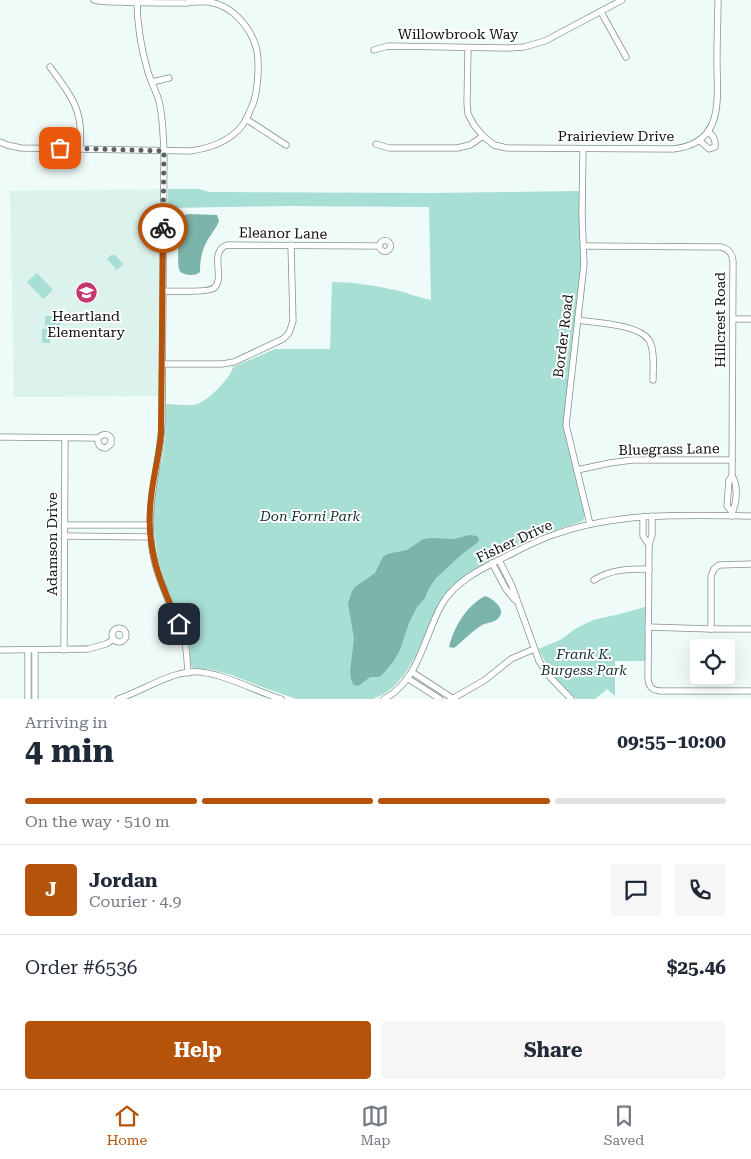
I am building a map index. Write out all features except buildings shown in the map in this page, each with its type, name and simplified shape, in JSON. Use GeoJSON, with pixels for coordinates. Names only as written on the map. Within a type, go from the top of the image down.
{"type":"FeatureCollection","features":[{"type":"Feature","properties":{"kind":"street"},"geometry":{"type":"LineString","coordinates":[[0,142],[21,148],[190,151],[212,146],[225,140],[236,132],[246,119],[255,97],[258,83],[257,52],[254,41],[244,23],[233,13],[217,2],[94,0]]}},
{"type":"Feature","properties":{"kind":"street","name":"Willowbrook Way"},"geometry":{"type":"LineString","coordinates":[[374,50],[388,46],[516,48],[536,44],[622,0]]}},
{"type":"Feature","properties":{"kind":"street","name":"Prairieview Drive"},"geometry":{"type":"LineString","coordinates":[[468,48],[467,108],[471,120],[483,136],[494,145],[507,148],[583,149],[673,149],[689,146],[708,131],[717,111],[716,54],[718,0]]}},
{"type":"Feature","properties":{"kind":"street"},"geometry":{"type":"LineString","coordinates":[[137,1],[140,42],[159,100],[164,151],[161,434],[151,497],[149,525],[153,556],[159,578],[185,642],[188,672]]}},
{"type":"Feature","properties":{"kind":"street"},"geometry":{"type":"LineString","coordinates":[[601,12],[626,57]]}},
{"type":"Feature","properties":{"kind":"street"},"geometry":{"type":"LineString","coordinates":[[50,67],[70,94],[77,108],[80,125],[80,148]]}},
{"type":"Feature","properties":{"kind":"street"},"geometry":{"type":"LineString","coordinates":[[152,82],[170,78]]}},
{"type":"Feature","properties":{"kind":"street"},"geometry":{"type":"LineString","coordinates":[[246,119],[286,146]]}},
{"type":"Feature","properties":{"kind":"street"},"geometry":{"type":"LineString","coordinates":[[699,140],[709,149],[715,147],[716,141],[708,131]]}},
{"type":"Feature","properties":{"kind":"street"},"geometry":{"type":"LineString","coordinates":[[376,144],[389,148],[457,148],[470,145],[483,136]]}},
{"type":"Feature","properties":{"kind":"street","name":"Border Road"},"geometry":{"type":"LineString","coordinates":[[583,149],[582,215],[584,264],[566,418],[567,433],[590,524]]}},
{"type":"Feature","properties":{"kind":"street","name":"Eleanor Lane"},"geometry":{"type":"LineString","coordinates":[[163,290],[206,290],[214,288],[218,279],[218,254],[221,248],[230,244],[379,246]]}},
{"type":"Feature","properties":{"kind":"street"},"geometry":{"type":"LineString","coordinates":[[162,364],[229,364],[276,344],[286,337],[293,321],[292,245]]}},
{"type":"Feature","properties":{"kind":"street","name":"Hillcrest Road"},"geometry":{"type":"LineString","coordinates":[[584,246],[721,247],[726,248],[732,255],[732,476],[735,480],[736,492],[735,506],[732,514]]}},
{"type":"Feature","properties":{"kind":"street"},"geometry":{"type":"LineString","coordinates":[[733,319],[751,319]]}},
{"type":"Feature","properties":{"kind":"street"},"geometry":{"type":"LineString","coordinates":[[578,320],[627,327],[640,331],[649,341],[654,360],[653,380]]}},
{"type":"Feature","properties":{"kind":"street"},"geometry":{"type":"LineString","coordinates":[[0,437],[98,438]]}},
{"type":"Feature","properties":{"kind":"street","name":"Adamson Drive"},"geometry":{"type":"LineString","coordinates":[[64,650],[65,438]]}},
{"type":"Feature","properties":{"kind":"street","name":"Bluegrass Lane"},"geometry":{"type":"LineString","coordinates":[[577,470],[632,460],[732,460]]}},
{"type":"Feature","properties":{"kind":"street","name":"Fisher Drive"},"geometry":{"type":"LineString","coordinates":[[384,699],[398,688],[412,672],[442,604],[454,590],[473,574],[492,563],[557,533],[612,520],[652,516],[732,514],[751,516]]}},
{"type":"Feature","properties":{"kind":"street"},"geometry":{"type":"LineString","coordinates":[[652,516],[652,535],[649,545],[649,683],[652,688],[660,691],[751,691]]}},
{"type":"Feature","properties":{"kind":"street"},"geometry":{"type":"LineString","coordinates":[[643,517],[644,536],[649,545]]}},
{"type":"Feature","properties":{"kind":"street"},"geometry":{"type":"LineString","coordinates":[[65,525],[149,525]]}},
{"type":"Feature","properties":{"kind":"street"},"geometry":{"type":"LineString","coordinates":[[65,536],[150,536]]}},
{"type":"Feature","properties":{"kind":"street"},"geometry":{"type":"LineString","coordinates":[[499,560],[512,586],[539,661],[550,677],[571,699]]}},
{"type":"Feature","properties":{"kind":"street"},"geometry":{"type":"LineString","coordinates":[[492,563],[519,606]]}},
{"type":"Feature","properties":{"kind":"street"},"geometry":{"type":"LineString","coordinates":[[711,629],[712,572],[719,566],[751,564]]}},
{"type":"Feature","properties":{"kind":"street"},"geometry":{"type":"LineString","coordinates":[[594,580],[616,570],[649,568]]}},
{"type":"Feature","properties":{"kind":"street"},"geometry":{"type":"LineString","coordinates":[[648,627],[751,629]]}},
{"type":"Feature","properties":{"kind":"street"},"geometry":{"type":"LineString","coordinates":[[0,650],[88,649],[106,644],[114,639]]}},
{"type":"Feature","properties":{"kind":"street"},"geometry":{"type":"LineString","coordinates":[[412,672],[452,699],[485,680],[511,659],[534,649]]}},
{"type":"Feature","properties":{"kind":"street"},"geometry":{"type":"LineString","coordinates":[[28,650],[28,699]]}},
{"type":"Feature","properties":{"kind":"street"},"geometry":{"type":"LineString","coordinates":[[35,650],[35,699]]}},
{"type":"Feature","properties":{"kind":"street"},"geometry":{"type":"LineString","coordinates":[[118,699],[188,672],[221,677],[282,699]]}},
{"type":"Feature","properties":{"kind":"street"},"geometry":{"type":"LineString","coordinates":[[407,678],[440,699]]}},
{"type":"Feature","properties":{"kind":"shaded area","name":"Heartland Elementary"},"geometry":{"type":"Polygon","coordinates":[[[161,189],[160,396],[14,397],[10,191],[161,189]]]}},
{"type":"Feature","properties":{"kind":"shaded area"},"geometry":{"type":"Polygon","coordinates":[[[188,214],[217,215],[219,221],[203,250],[200,272],[192,275],[181,272],[178,265],[180,220],[182,216],[188,214]]]}},
{"type":"Feature","properties":{"kind":"shaded area"},"geometry":{"type":"Polygon","coordinates":[[[469,535],[477,536],[478,542],[436,578],[425,598],[417,607],[409,623],[400,650],[393,662],[379,677],[370,677],[360,685],[356,686],[353,684],[350,672],[354,639],[348,603],[355,587],[375,573],[383,557],[387,554],[407,550],[423,539],[454,539],[469,535]]]}},
{"type":"Feature","properties":{"kind":"shaded area"},"geometry":{"type":"Polygon","coordinates":[[[485,596],[494,601],[501,610],[499,618],[478,627],[454,648],[449,647],[454,632],[462,618],[472,605],[485,596]]]}},
{"type":"Feature","properties":{"kind":"green space","name":"Don Forni Park"},"geometry":{"type":"Polygon","coordinates":[[[168,189],[199,189],[209,192],[430,193],[580,191],[581,271],[563,425],[585,516],[583,521],[523,543],[482,565],[461,579],[448,591],[435,611],[408,669],[399,681],[373,699],[296,699],[232,675],[209,669],[194,669],[191,666],[189,639],[166,587],[158,560],[154,530],[156,484],[162,461],[166,404],[199,404],[223,384],[233,367],[275,349],[330,349],[332,282],[383,287],[431,300],[429,207],[288,206],[168,208],[168,189]]]}},
{"type":"Feature","properties":{"kind":"green space"},"geometry":{"type":"Polygon","coordinates":[[[111,255],[115,255],[123,264],[117,270],[107,259],[111,255]]]}},
{"type":"Feature","properties":{"kind":"green space"},"geometry":{"type":"Polygon","coordinates":[[[37,273],[53,290],[43,299],[27,282],[37,273]]]}},
{"type":"Feature","properties":{"kind":"green space"},"geometry":{"type":"Polygon","coordinates":[[[45,316],[60,316],[60,334],[50,334],[50,343],[42,343],[42,329],[45,329],[45,316]]]}},
{"type":"Feature","properties":{"kind":"green space","name":"Frank K. Burgess Park"},"geometry":{"type":"Polygon","coordinates":[[[645,607],[645,661],[615,661],[615,696],[607,689],[595,699],[576,699],[552,674],[538,649],[560,640],[575,629],[593,620],[645,607]]]}},
{"type":"Feature","properties":{"kind":"way so far"},"geometry":{"type":"LineString","coordinates":[[60,148],[164,151],[163,228]]}},
{"type":"Feature","properties":{"kind":"place","name":"Heartland Elementary"},"geometry":{"type":"Point","coordinates":[86,293]}},
{"type":"Feature","properties":{"kind":"route"},"geometry":{"type":"LineString","coordinates":[[163,228],[161,434],[151,497],[149,525],[152,549],[159,578],[179,624]]}}]}
